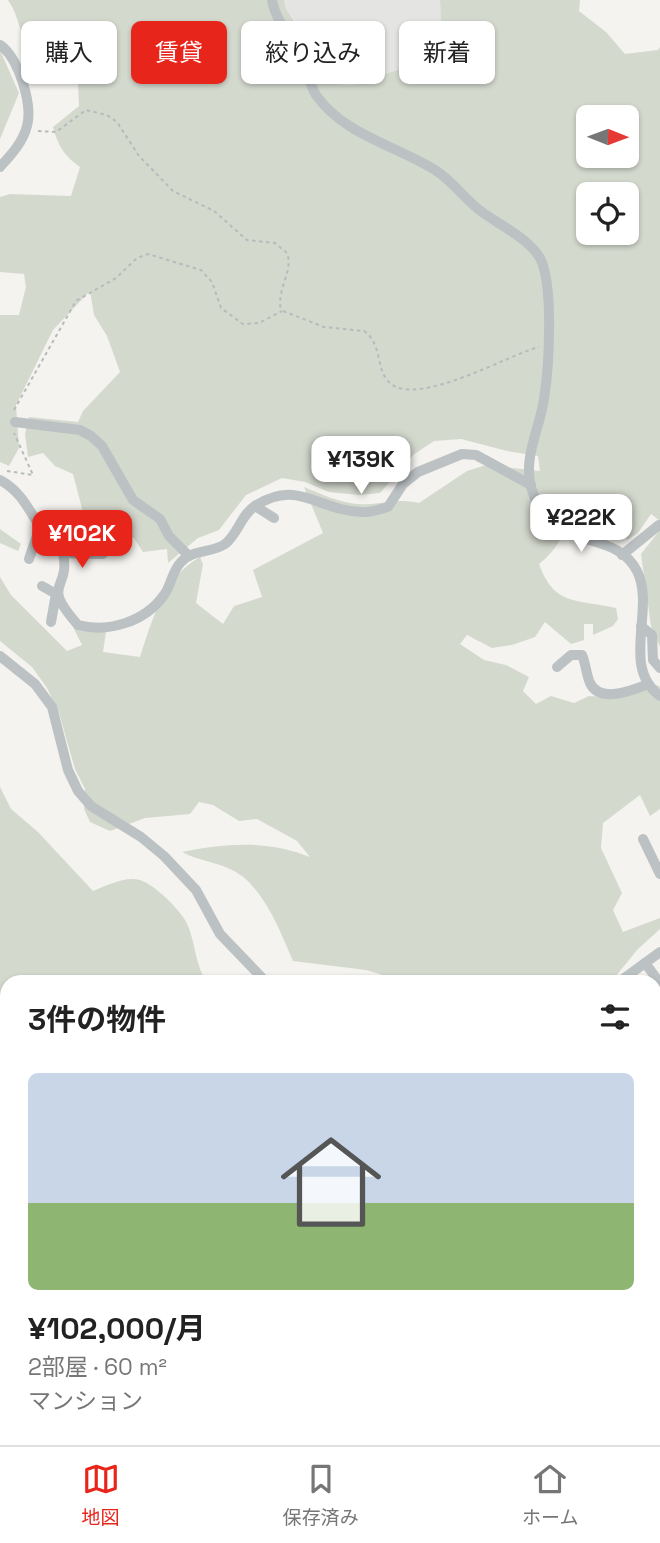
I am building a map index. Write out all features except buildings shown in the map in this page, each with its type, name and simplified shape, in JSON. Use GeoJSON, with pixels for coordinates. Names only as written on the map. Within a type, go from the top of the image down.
{"type":"FeatureCollection","features":[{"type":"Feature","properties":{"kind":"street"},"geometry":{"type":"LineString","coordinates":[[272,0],[306,66],[315,93],[338,121],[437,171],[477,208],[539,256],[548,281],[547,347],[544,398],[529,458],[531,485],[545,519],[555,528],[622,555],[637,571],[642,595],[642,667],[648,684],[660,696]]}},
{"type":"Feature","properties":{"kind":"street"},"geometry":{"type":"LineString","coordinates":[[0,45],[9,51],[27,106],[27,125],[17,148],[0,167]]}},
{"type":"Feature","properties":{"kind":"street"},"geometry":{"type":"LineString","coordinates":[[15,422],[80,430],[91,436],[102,446],[133,500],[160,519],[169,536],[189,556]]}},
{"type":"Feature","properties":{"kind":"street"},"geometry":{"type":"LineString","coordinates":[[42,586],[56,594],[78,625],[104,629],[136,618],[153,607],[165,594],[180,563],[189,556],[221,546],[233,538],[255,506],[276,494],[293,493],[363,513],[388,507],[402,484],[418,472],[462,454],[476,455],[531,485]]}},
{"type":"Feature","properties":{"kind":"street"},"geometry":{"type":"LineString","coordinates":[[0,480],[16,488],[31,508],[39,530],[63,553],[64,561],[51,622]]}},
{"type":"Feature","properties":{"kind":"street"},"geometry":{"type":"LineString","coordinates":[[255,506],[274,518]]}},
{"type":"Feature","properties":{"kind":"street"},"geometry":{"type":"LineString","coordinates":[[622,555],[659,525]]}},
{"type":"Feature","properties":{"kind":"street"},"geometry":{"type":"LineString","coordinates":[[29,559],[39,530]]}},
{"type":"Feature","properties":{"kind":"street"},"geometry":{"type":"LineString","coordinates":[[63,553],[103,554]]}},
{"type":"Feature","properties":{"kind":"street"},"geometry":{"type":"LineString","coordinates":[[59,580],[71,585]]}},
{"type":"Feature","properties":{"kind":"street"},"geometry":{"type":"LineString","coordinates":[[641,626],[652,635],[653,660],[660,668]]}},
{"type":"Feature","properties":{"kind":"street"},"geometry":{"type":"LineString","coordinates":[[557,667],[571,655],[582,655],[592,686],[601,692],[626,692],[648,684]]}},
{"type":"Feature","properties":{"kind":"street"},"geometry":{"type":"LineString","coordinates":[[0,656],[35,684],[51,707],[68,770],[78,791],[91,806],[141,837],[164,856],[195,891],[220,933],[259,975]]}},
{"type":"Feature","properties":{"kind":"street"},"geometry":{"type":"LineString","coordinates":[[643,838],[660,874]]}},
{"type":"Feature","properties":{"kind":"street"},"geometry":{"type":"LineString","coordinates":[[629,975],[660,952]]}},
{"type":"Feature","properties":{"kind":"street"},"geometry":{"type":"LineString","coordinates":[[645,963],[654,975]]}},
{"type":"Feature","properties":{"kind":"path"},"geometry":{"type":"LineString","coordinates":[[23,133],[56,132],[86,110],[93,109],[117,122],[139,156],[173,191],[214,211],[247,240],[275,243],[287,253],[289,266],[279,302],[282,311]]}},
{"type":"Feature","properties":{"kind":"path"},"geometry":{"type":"LineString","coordinates":[[0,471],[33,475],[14,436],[13,412],[76,301],[116,278],[137,258],[148,254],[201,270],[212,282],[221,309],[243,324],[259,323],[282,311],[331,329],[364,331],[377,346],[390,384],[399,387],[441,385],[538,346],[547,347]]}},
{"type":"Feature","properties":{"kind":"shaded area"},"geometry":{"type":"Polygon","coordinates":[[[8,0],[284,0],[286,9],[294,21],[241,21],[241,84],[385,84],[385,74],[399,69],[399,84],[495,84],[495,21],[441,21],[440,0],[580,0],[579,11],[606,32],[625,54],[658,50],[660,47],[660,521],[651,514],[638,533],[627,540],[616,505],[597,505],[584,509],[575,514],[559,542],[539,564],[545,578],[559,594],[578,601],[616,608],[618,619],[613,626],[593,635],[593,624],[584,624],[584,640],[571,644],[545,622],[535,637],[512,645],[492,648],[467,635],[460,644],[484,660],[506,665],[529,677],[523,691],[536,704],[551,696],[574,703],[589,696],[622,698],[657,685],[660,687],[660,809],[650,816],[640,795],[603,823],[601,848],[622,893],[613,910],[623,932],[660,918],[660,929],[637,950],[617,975],[383,975],[366,970],[293,961],[270,911],[254,887],[228,868],[182,852],[247,845],[278,848],[310,857],[297,841],[257,819],[239,821],[213,805],[199,802],[190,814],[145,818],[110,831],[90,822],[84,809],[85,789],[75,769],[59,713],[47,688],[32,667],[0,641],[0,577],[11,595],[67,651],[82,645],[73,627],[106,632],[103,652],[140,657],[155,614],[168,588],[177,576],[200,557],[203,564],[196,603],[223,624],[234,606],[262,597],[253,570],[323,533],[304,487],[336,500],[357,504],[402,501],[419,503],[467,471],[486,465],[540,471],[538,456],[461,439],[434,441],[413,455],[380,493],[359,495],[329,492],[305,482],[282,478],[246,495],[219,530],[198,538],[168,563],[167,549],[143,552],[134,538],[104,538],[98,526],[84,516],[73,474],[55,466],[43,453],[28,457],[25,434],[29,417],[78,422],[83,411],[120,372],[107,336],[94,315],[90,291],[53,330],[16,405],[19,448],[9,466],[0,462],[0,315],[19,315],[26,287],[24,274],[0,272],[0,197],[10,194],[71,196],[80,167],[62,150],[53,127],[79,106],[78,84],[117,84],[117,21],[21,21],[21,30],[8,0]]]}},
{"type":"Feature","properties":{"kind":"shaded area"},"geometry":{"type":"Polygon","coordinates":[[[284,0],[440,0],[441,21],[399,21],[399,69],[385,74],[385,21],[295,21],[286,9],[284,0]]]}},
{"type":"Feature","properties":{"kind":"shaded area"},"geometry":{"type":"Polygon","coordinates":[[[0,50],[19,93],[0,139],[0,50]]]}},
{"type":"Feature","properties":{"kind":"shaded area"},"geometry":{"type":"Polygon","coordinates":[[[0,529],[21,544],[18,551],[0,543],[0,529]]]}},
{"type":"Feature","properties":{"kind":"shaded area"},"geometry":{"type":"Polygon","coordinates":[[[660,530],[660,647],[651,626],[641,554],[660,530]]]}},
{"type":"Feature","properties":{"kind":"shaded area"},"geometry":{"type":"Polygon","coordinates":[[[0,787],[11,809],[38,832],[93,891],[116,882],[134,879],[146,883],[165,897],[185,920],[203,975],[0,975],[0,787]]]}}]}
